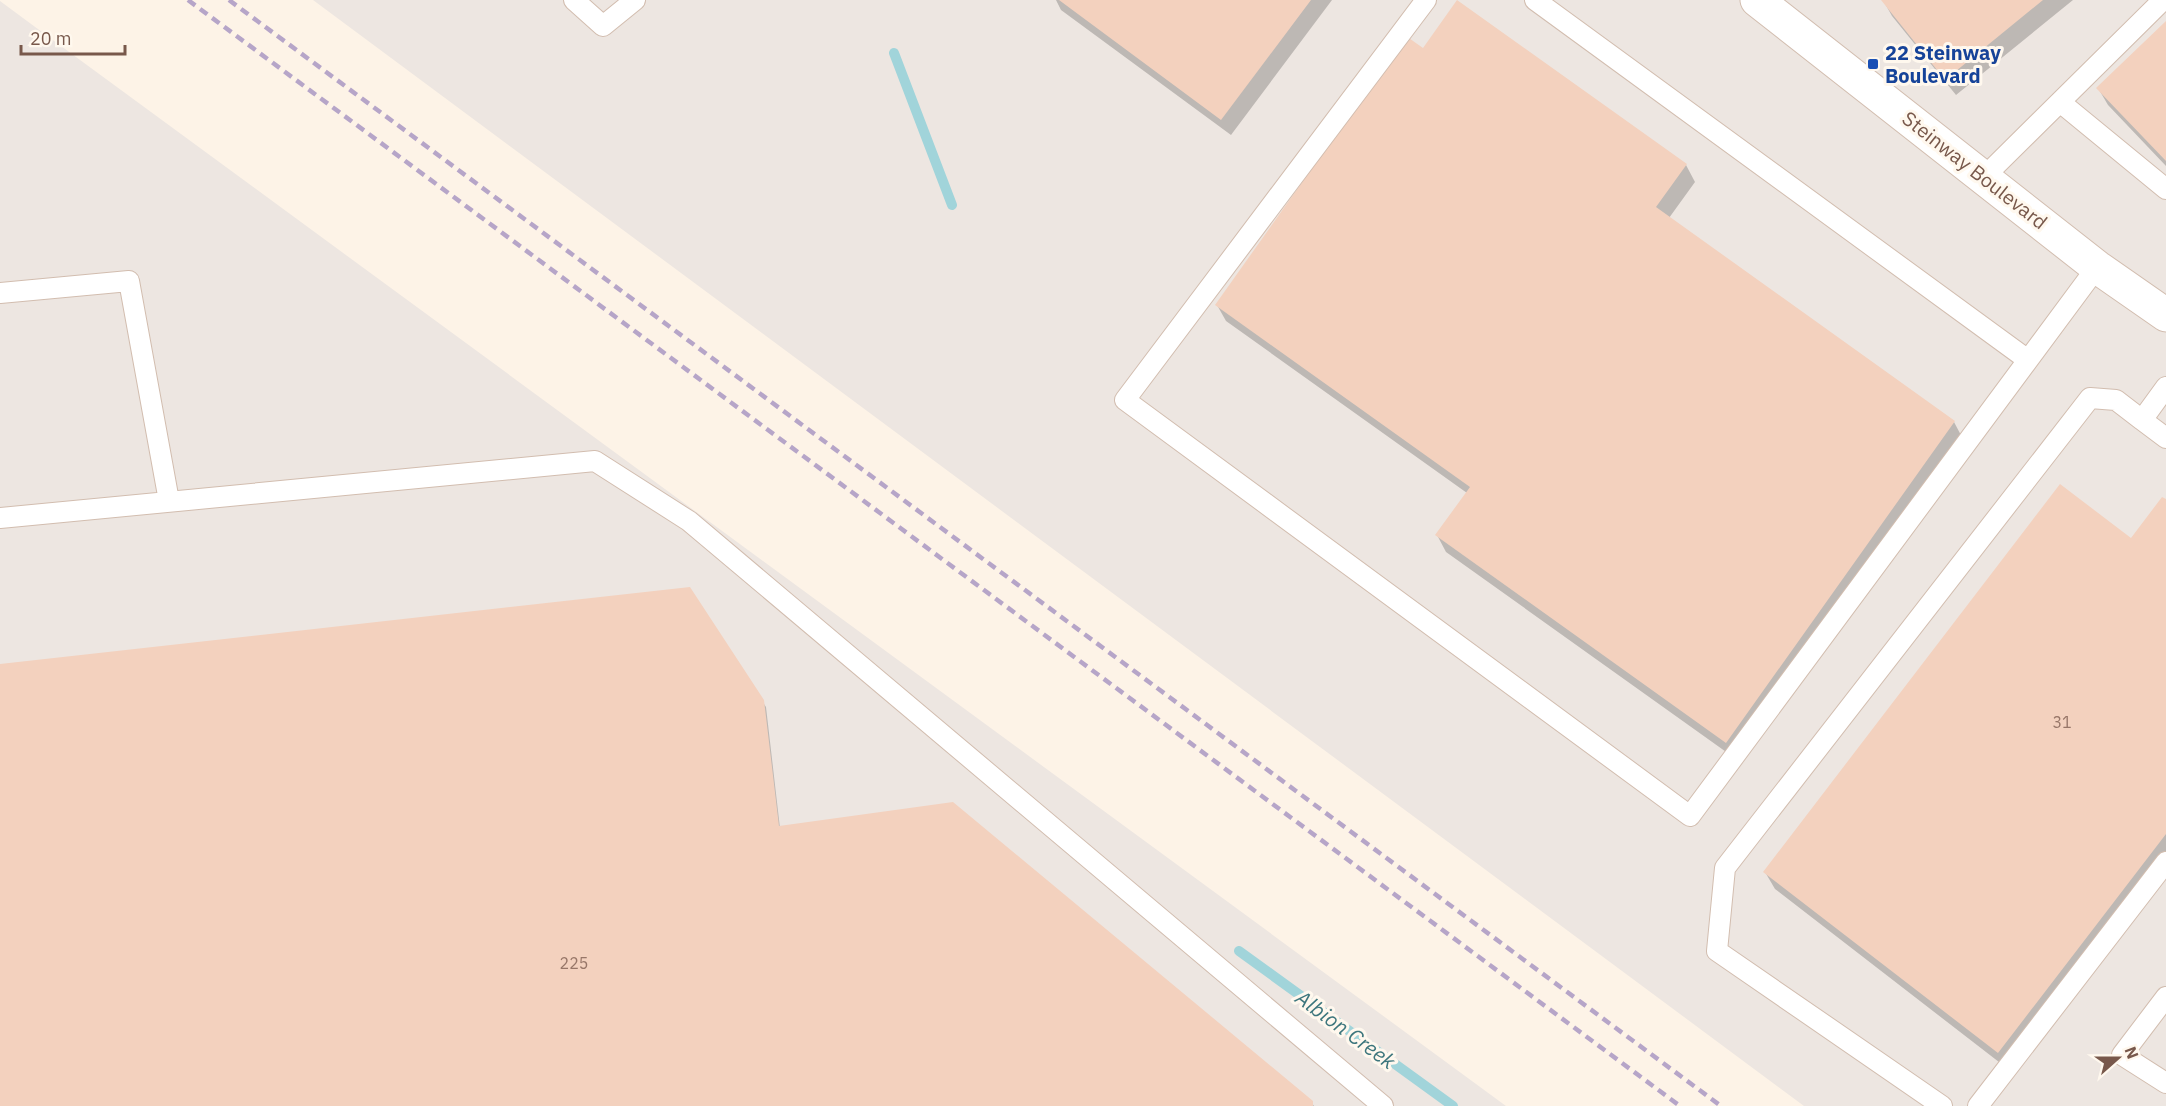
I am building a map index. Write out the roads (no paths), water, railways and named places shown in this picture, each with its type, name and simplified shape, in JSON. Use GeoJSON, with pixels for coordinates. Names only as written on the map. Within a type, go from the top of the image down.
{"type":"FeatureCollection","features":[{"type":"Feature","properties":{"kind":"street","name":"Steinway Boulevard"},"geometry":{"type":"LineString","coordinates":[[1757,0],[2097,267],[2166,315]]}},
{"type":"Feature","properties":{"kind":"lane"},"geometry":{"type":"LineString","coordinates":[[574,0],[603,26],[635,0]]}},
{"type":"Feature","properties":{"kind":"lane"},"geometry":{"type":"LineString","coordinates":[[1426,0],[1125,400],[1690,816],[2097,267]]}},
{"type":"Feature","properties":{"kind":"lane"},"geometry":{"type":"LineString","coordinates":[[1535,0],[2028,360]]}},
{"type":"Feature","properties":{"kind":"lane"},"geometry":{"type":"LineString","coordinates":[[1984,177],[2163,0]]}},
{"type":"Feature","properties":{"kind":"lane"},"geometry":{"type":"LineString","coordinates":[[2060,102],[2166,189]]}},
{"type":"Feature","properties":{"kind":"lane"},"geometry":{"type":"LineString","coordinates":[[0,293],[129,281],[169,501]]}},
{"type":"Feature","properties":{"kind":"lane"},"geometry":{"type":"LineString","coordinates":[[2142,420],[2166,387]]}},
{"type":"Feature","properties":{"kind":"lane"},"geometry":{"type":"LineString","coordinates":[[1942,1106],[1717,951],[1725,868],[2090,398],[2116,400],[2166,438]]}},
{"type":"Feature","properties":{"kind":"lane"},"geometry":{"type":"LineString","coordinates":[[0,518],[595,461],[689,521],[1383,1106]]}},
{"type":"Feature","properties":{"kind":"lane"},"geometry":{"type":"LineString","coordinates":[[1978,1106],[2166,862]]}},
{"type":"Feature","properties":{"kind":"lane"},"geometry":{"type":"LineString","coordinates":[[2166,997],[2122,1055],[2166,1083]]}},
{"type":"Feature","properties":{"kind":"waterway"},"geometry":{"type":"LineString","coordinates":[[894,53],[952,205]]}},
{"type":"Feature","properties":{"kind":"waterway","name":"Albion Creek"},"geometry":{"type":"LineString","coordinates":[[1239,951],[1453,1106]]}},
{"type":"Feature","properties":{"kind":"railway"},"geometry":{"type":"LineString","coordinates":[[188,0],[1680,1106]]}},
{"type":"Feature","properties":{"kind":"railway"},"geometry":{"type":"LineString","coordinates":[[229,0],[1721,1106]]}},
{"type":"Feature","properties":{"kind":"place","name":"22 Steinway Boulevard"},"geometry":{"type":"Point","coordinates":[1873,64]}}]}
